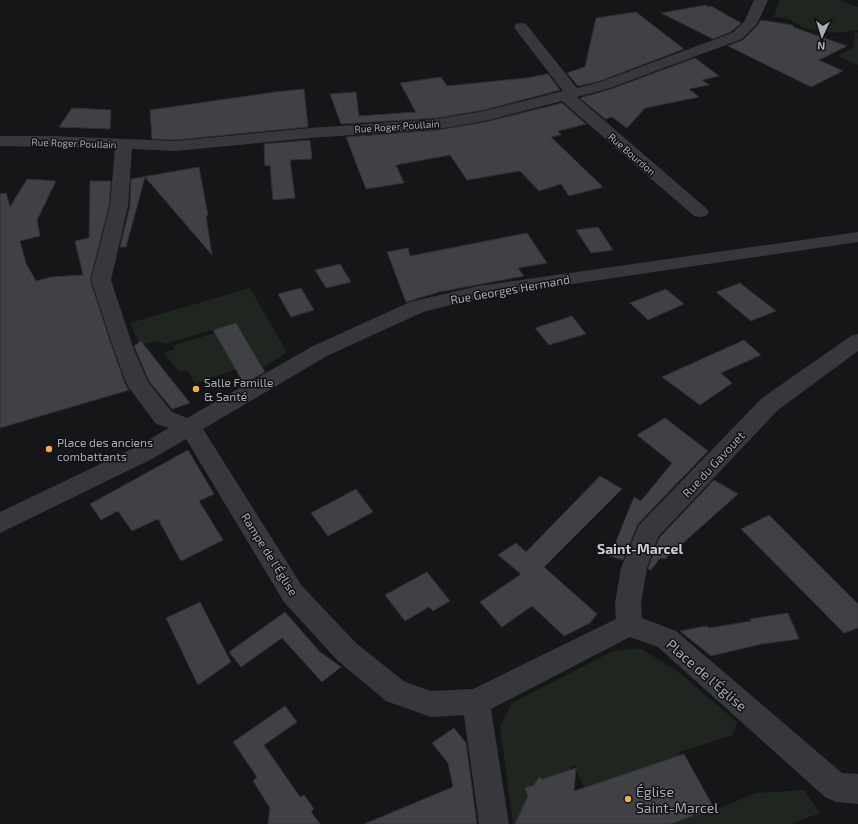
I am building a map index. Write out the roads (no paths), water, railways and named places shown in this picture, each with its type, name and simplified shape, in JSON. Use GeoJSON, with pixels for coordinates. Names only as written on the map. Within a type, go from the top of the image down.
{"type":"FeatureCollection","features":[{"type":"Feature","properties":{"kind":"street","name":"Rue Roger Poullain"},"geometry":{"type":"LineString","coordinates":[[0,141],[176,146],[310,133],[438,124],[485,116],[606,85],[737,36],[750,24],[761,0]]}},
{"type":"Feature","properties":{"kind":"street","name":"Rue Bourdon"},"geometry":{"type":"LineString","coordinates":[[521,27],[569,94],[700,212]]}},
{"type":"Feature","properties":{"kind":"street"},"geometry":{"type":"LineString","coordinates":[[124,144],[119,206],[100,280],[124,350],[138,385],[164,418],[190,427]]}},
{"type":"Feature","properties":{"kind":"street","name":"Rue Georges Hermand"},"geometry":{"type":"LineString","coordinates":[[190,427],[320,351],[417,307],[478,292],[858,237]]}},
{"type":"Feature","properties":{"kind":"street","name":"Rue du Gavouet"},"geometry":{"type":"LineString","coordinates":[[629,625],[628,603],[634,568],[648,532],[770,404],[858,341]]}},
{"type":"Feature","properties":{"kind":"street"},"geometry":{"type":"LineString","coordinates":[[0,523],[144,453],[190,427]]}},
{"type":"Feature","properties":{"kind":"street","name":"Rampe de l'Église"},"geometry":{"type":"LineString","coordinates":[[190,427],[293,594],[347,652],[396,692],[431,704],[476,702]]}},
{"type":"Feature","properties":{"kind":"street"},"geometry":{"type":"LineString","coordinates":[[494,824],[476,702],[629,625]]}},
{"type":"Feature","properties":{"kind":"street","name":"Place de l'Église"},"geometry":{"type":"LineString","coordinates":[[629,625],[667,639],[836,787],[858,790]]}},
{"type":"Feature","properties":{"kind":"place","name":"Salle Famille & Santé"},"geometry":{"type":"Point","coordinates":[196,389]}},
{"type":"Feature","properties":{"kind":"place","name":"Place des anciens combattants"},"geometry":{"type":"Point","coordinates":[49,449]}},
{"type":"Feature","properties":{"kind":"place","name":"Église Saint-Marcel"},"geometry":{"type":"Point","coordinates":[628,799]}},
{"type":"Feature","properties":{"kind":"district","name":"Saint-Marcel"},"geometry":{"type":"Point","coordinates":[640,548]}}]}
